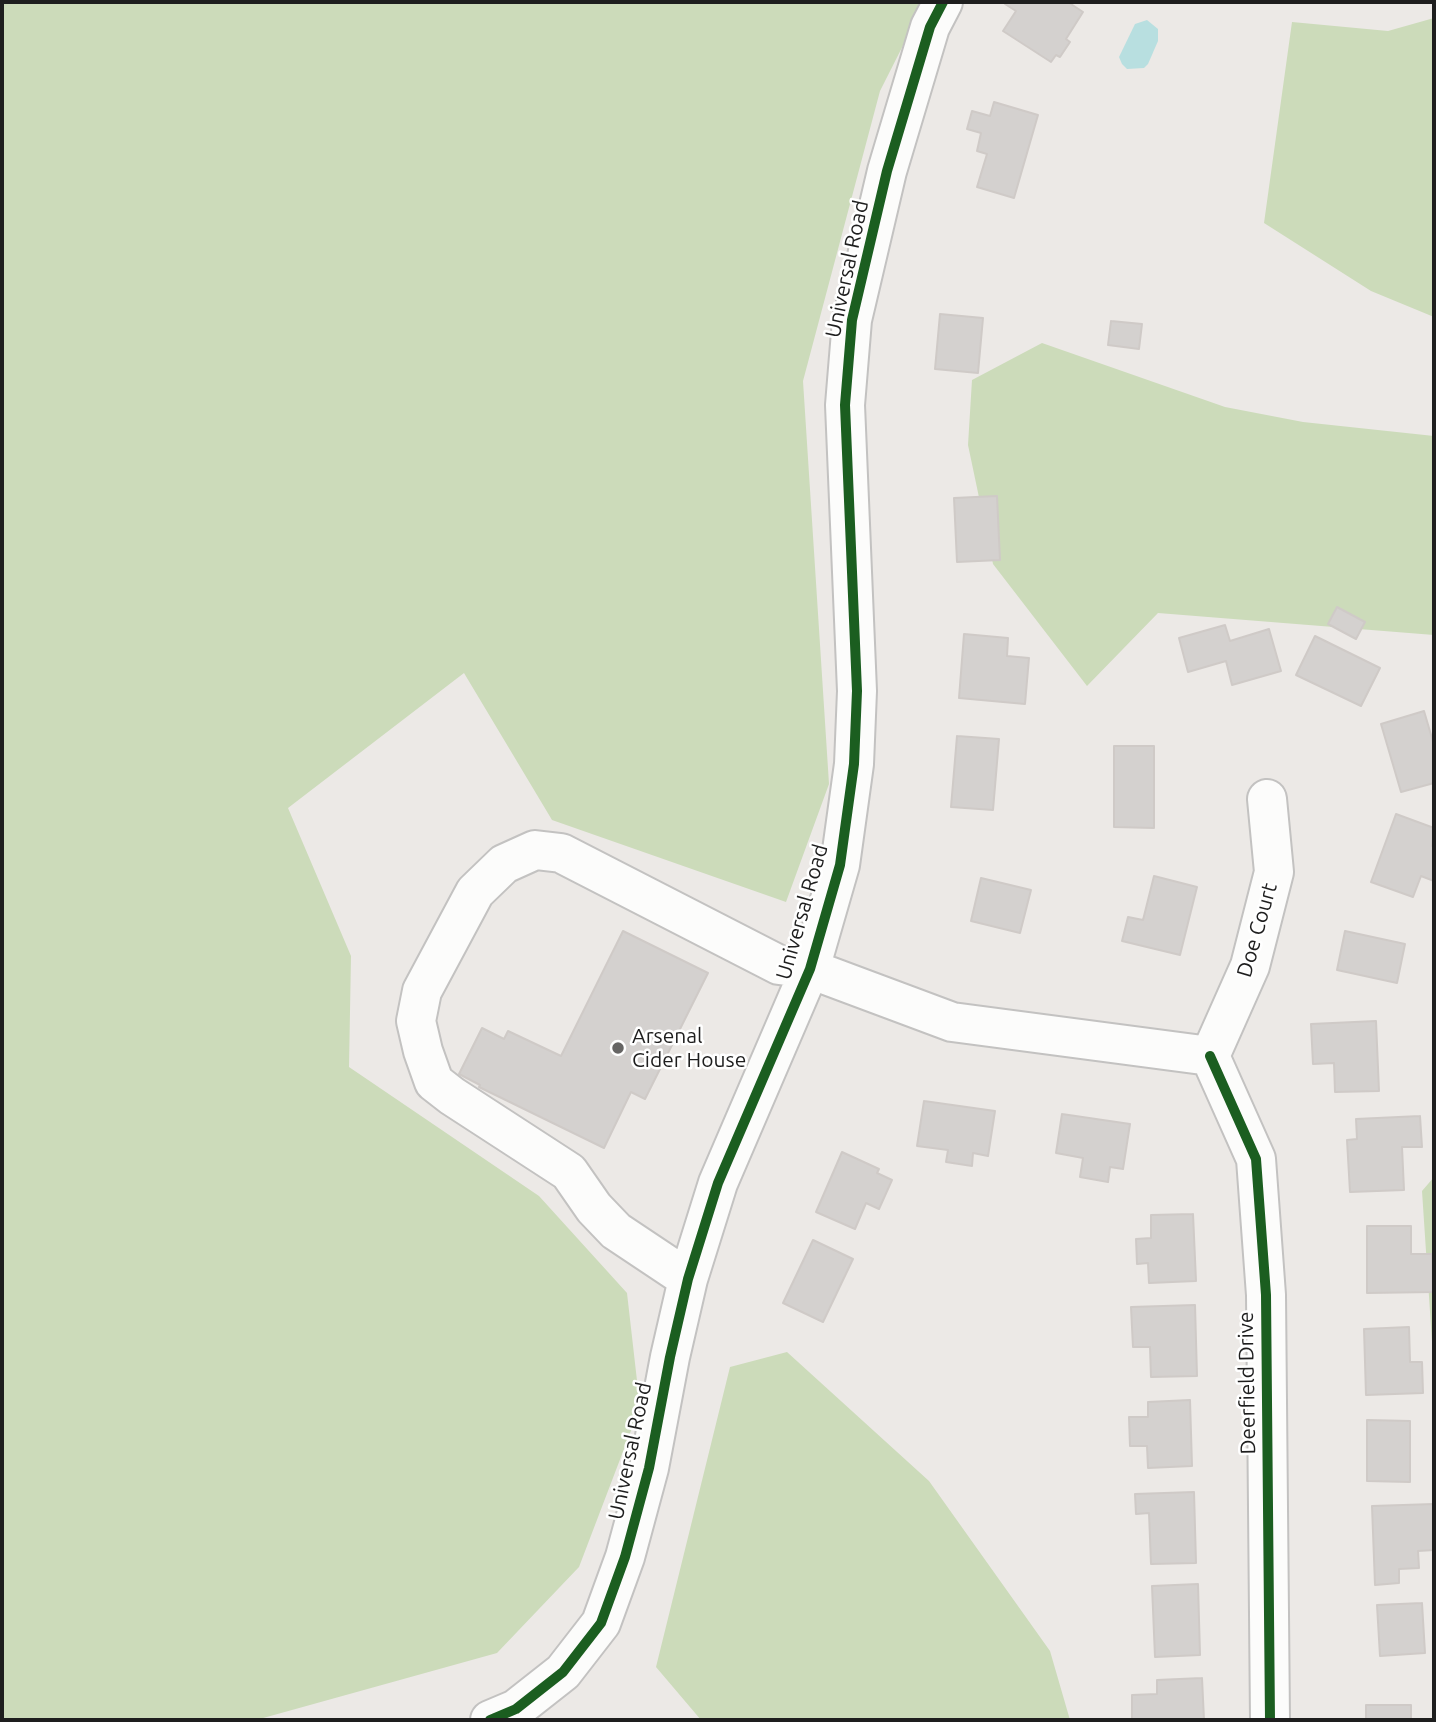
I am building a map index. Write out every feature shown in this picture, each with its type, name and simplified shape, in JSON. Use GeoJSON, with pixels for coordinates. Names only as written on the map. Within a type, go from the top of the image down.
{"type":"FeatureCollection","features":[{"type":"Feature","properties":{"kind":"street","name":"Universal Road"},"geometry":{"type":"LineString","coordinates":[[490,1720],[516,1709],[563,1672],[601,1623],[625,1558],[649,1468],[688,1279],[718,1183],[810,969],[840,865],[854,764],[857,691],[845,405],[852,320],[887,172],[930,27],[943,2]]}},
{"type":"Feature","properties":{"kind":"street","name":"Doe Court"},"geometry":{"type":"LineString","coordinates":[[1210,1056],[1250,966],[1273,872],[1267,799]]}},
{"type":"Feature","properties":{"kind":"street"},"geometry":{"type":"LineString","coordinates":[[688,1279],[616,1231],[594,1208],[569,1172],[434,1082],[416,1021],[422,991],[475,892],[504,864],[535,850],[561,853],[779,965],[810,969],[952,1022],[1210,1056]]}},
{"type":"Feature","properties":{"kind":"street","name":"Deerfield Drive"},"geometry":{"type":"LineString","coordinates":[[1210,1056],[1256,1159],[1266,1295],[1270,1720]]}},
{"type":"Feature","properties":{"kind":"green space"},"geometry":{"type":"Polygon","coordinates":[[[2,2],[925,2],[880,91],[803,381],[829,784],[786,902],[552,820],[464,673],[288,808],[351,956],[349,1067],[539,1196],[627,1293],[640,1407],[579,1567],[497,1653],[256,1720],[2,1720],[2,2]]]}},
{"type":"Feature","properties":{"kind":"green space"},"geometry":{"type":"Polygon","coordinates":[[[1434,18],[1434,317],[1371,291],[1264,223],[1292,22],[1388,31],[1434,18]]]}},
{"type":"Feature","properties":{"kind":"green space"},"geometry":{"type":"Polygon","coordinates":[[[1042,343],[1225,407],[1303,422],[1434,436],[1434,635],[1158,613],[1087,686],[993,564],[968,445],[972,380],[1042,343]]]}},
{"type":"Feature","properties":{"kind":"green space"},"geometry":{"type":"Polygon","coordinates":[[[1434,1177],[1434,1372],[1422,1191],[1434,1177]]]}},
{"type":"Feature","properties":{"kind":"green space"},"geometry":{"type":"Polygon","coordinates":[[[787,1352],[929,1481],[1050,1651],[1070,1720],[701,1720],[656,1667],[730,1367],[787,1352]]]}},
{"type":"Feature","properties":{"kind":"water"},"geometry":{"type":"Polygon","coordinates":[[[1147,20],[1158,29],[1158,41],[1144,68],[1127,69],[1119,57],[1135,24],[1147,20]]]}},
{"type":"Feature","properties":{"kind":"building"},"geometry":{"type":"Polygon","coordinates":[[[1068,2],[1083,12],[1066,39],[1070,42],[1060,57],[1056,55],[1051,62],[1003,31],[1016,11],[1005,4],[1068,2]]]}},
{"type":"Feature","properties":{"kind":"building"},"geometry":{"type":"Polygon","coordinates":[[[994,102],[1038,115],[1014,198],[977,187],[987,154],[977,151],[981,133],[967,129],[972,111],[990,116],[994,102]]]}},
{"type":"Feature","properties":{"kind":"building"},"geometry":{"type":"Polygon","coordinates":[[[940,314],[983,318],[978,373],[935,369],[940,314]]]}},
{"type":"Feature","properties":{"kind":"building"},"geometry":{"type":"Polygon","coordinates":[[[1111,321],[1142,324],[1139,349],[1108,345],[1111,321]]]}},
{"type":"Feature","properties":{"kind":"building"},"geometry":{"type":"Polygon","coordinates":[[[997,496],[1000,560],[957,562],[954,498],[997,496]]]}},
{"type":"Feature","properties":{"kind":"building"},"geometry":{"type":"Polygon","coordinates":[[[1337,607],[1365,622],[1356,639],[1328,624],[1337,607]]]}},
{"type":"Feature","properties":{"kind":"building"},"geometry":{"type":"Polygon","coordinates":[[[1225,625],[1230,641],[1269,629],[1281,671],[1232,685],[1226,661],[1188,672],[1179,638],[1225,625]]]}},
{"type":"Feature","properties":{"kind":"building"},"geometry":{"type":"Polygon","coordinates":[[[964,634],[1008,638],[1007,656],[1029,658],[1025,704],[959,698],[964,634]]]}},
{"type":"Feature","properties":{"kind":"building"},"geometry":{"type":"Polygon","coordinates":[[[1315,636],[1380,668],[1361,706],[1296,675],[1315,636]]]}},
{"type":"Feature","properties":{"kind":"building"},"geometry":{"type":"Polygon","coordinates":[[[1424,711],[1434,745],[1434,783],[1401,792],[1381,724],[1424,711]]]}},
{"type":"Feature","properties":{"kind":"building"},"geometry":{"type":"Polygon","coordinates":[[[957,736],[999,739],[993,810],[951,807],[957,736]]]}},
{"type":"Feature","properties":{"kind":"building"},"geometry":{"type":"Polygon","coordinates":[[[1114,746],[1154,746],[1154,828],[1114,827],[1114,746]]]}},
{"type":"Feature","properties":{"kind":"building"},"geometry":{"type":"Polygon","coordinates":[[[1396,814],[1434,828],[1434,881],[1421,876],[1413,897],[1371,882],[1396,814]]]}},
{"type":"Feature","properties":{"kind":"building"},"geometry":{"type":"Polygon","coordinates":[[[1154,876],[1197,887],[1180,955],[1122,941],[1128,917],[1143,920],[1154,876]]]}},
{"type":"Feature","properties":{"kind":"building"},"geometry":{"type":"Polygon","coordinates":[[[981,878],[1031,890],[1020,933],[971,921],[981,878]]]}},
{"type":"Feature","properties":{"kind":"building","name":"Arsenal Cider House"},"geometry":{"type":"Polygon","coordinates":[[[623,931],[708,973],[645,1099],[631,1092],[604,1148],[479,1087],[480,1085],[459,1074],[482,1028],[504,1039],[508,1031],[561,1056],[623,931]]]}},
{"type":"Feature","properties":{"kind":"building"},"geometry":{"type":"Polygon","coordinates":[[[1345,931],[1405,944],[1397,983],[1337,970],[1345,931]]]}},
{"type":"Feature","properties":{"kind":"building"},"geometry":{"type":"Polygon","coordinates":[[[1376,1021],[1379,1091],[1335,1092],[1334,1063],[1313,1064],[1311,1024],[1376,1021]]]}},
{"type":"Feature","properties":{"kind":"building"},"geometry":{"type":"Polygon","coordinates":[[[924,1101],[995,1111],[988,1156],[973,1153],[972,1166],[946,1162],[948,1150],[917,1146],[924,1101]]]}},
{"type":"Feature","properties":{"kind":"building"},"geometry":{"type":"Polygon","coordinates":[[[1062,1114],[1130,1124],[1123,1169],[1110,1167],[1108,1182],[1080,1177],[1083,1158],[1056,1153],[1062,1114]]]}},
{"type":"Feature","properties":{"kind":"building"},"geometry":{"type":"Polygon","coordinates":[[[1420,1116],[1422,1147],[1402,1147],[1404,1190],[1350,1192],[1347,1140],[1357,1139],[1356,1119],[1420,1116]]]}},
{"type":"Feature","properties":{"kind":"building"},"geometry":{"type":"Polygon","coordinates":[[[842,1152],[879,1169],[877,1173],[892,1180],[879,1209],[866,1203],[855,1229],[816,1212],[842,1152]]]}},
{"type":"Feature","properties":{"kind":"building"},"geometry":{"type":"Polygon","coordinates":[[[1193,1214],[1196,1281],[1149,1283],[1148,1263],[1137,1264],[1136,1239],[1151,1238],[1151,1215],[1193,1214]]]}},
{"type":"Feature","properties":{"kind":"building"},"geometry":{"type":"Polygon","coordinates":[[[1367,1226],[1411,1226],[1411,1254],[1432,1254],[1433,1292],[1367,1293],[1367,1226]]]}},
{"type":"Feature","properties":{"kind":"building"},"geometry":{"type":"Polygon","coordinates":[[[813,1240],[853,1259],[823,1322],[783,1303],[813,1240]]]}},
{"type":"Feature","properties":{"kind":"building"},"geometry":{"type":"Polygon","coordinates":[[[1195,1305],[1197,1376],[1151,1377],[1150,1347],[1133,1347],[1131,1307],[1195,1305]]]}},
{"type":"Feature","properties":{"kind":"building"},"geometry":{"type":"Polygon","coordinates":[[[1409,1327],[1410,1362],[1422,1362],[1423,1393],[1366,1395],[1364,1329],[1409,1327]]]}},
{"type":"Feature","properties":{"kind":"building"},"geometry":{"type":"Polygon","coordinates":[[[1190,1400],[1192,1466],[1148,1468],[1147,1446],[1130,1446],[1129,1417],[1148,1417],[1148,1402],[1190,1400]]]}},
{"type":"Feature","properties":{"kind":"building"},"geometry":{"type":"Polygon","coordinates":[[[1367,1420],[1410,1421],[1410,1482],[1367,1481],[1367,1420]]]}},
{"type":"Feature","properties":{"kind":"building"},"geometry":{"type":"Polygon","coordinates":[[[1194,1492],[1196,1563],[1151,1564],[1149,1513],[1136,1514],[1135,1494],[1194,1492]]]}},
{"type":"Feature","properties":{"kind":"building"},"geometry":{"type":"Polygon","coordinates":[[[1434,1504],[1434,1550],[1418,1551],[1419,1568],[1399,1569],[1399,1583],[1375,1585],[1372,1506],[1434,1504]]]}},
{"type":"Feature","properties":{"kind":"building"},"geometry":{"type":"Polygon","coordinates":[[[1198,1584],[1200,1655],[1155,1657],[1152,1586],[1198,1584]]]}},
{"type":"Feature","properties":{"kind":"building"},"geometry":{"type":"Polygon","coordinates":[[[1422,1603],[1425,1653],[1380,1656],[1377,1605],[1422,1603]]]}},
{"type":"Feature","properties":{"kind":"building"},"geometry":{"type":"Polygon","coordinates":[[[1202,1678],[1204,1720],[1132,1720],[1132,1695],[1157,1694],[1157,1680],[1202,1678]]]}},
{"type":"Feature","properties":{"kind":"building"},"geometry":{"type":"Polygon","coordinates":[[[1366,1705],[1411,1705],[1411,1720],[1366,1720],[1366,1705]]]}},
{"type":"Feature","properties":{"kind":"cycle path"},"geometry":{"type":"LineString","coordinates":[[490,1720],[516,1709],[563,1672],[601,1623],[625,1557],[649,1468],[688,1279],[718,1183],[810,969],[840,865],[854,764],[857,691],[845,405],[852,320],[887,171],[930,27],[943,2]]}},
{"type":"Feature","properties":{"kind":"cycle path"},"geometry":{"type":"LineString","coordinates":[[1210,1056],[1256,1159],[1266,1295],[1270,1720]]}},
{"type":"Feature","properties":{"kind":"place","name":"Arsenal Cider House"},"geometry":{"type":"Point","coordinates":[618,1048]}}]}
